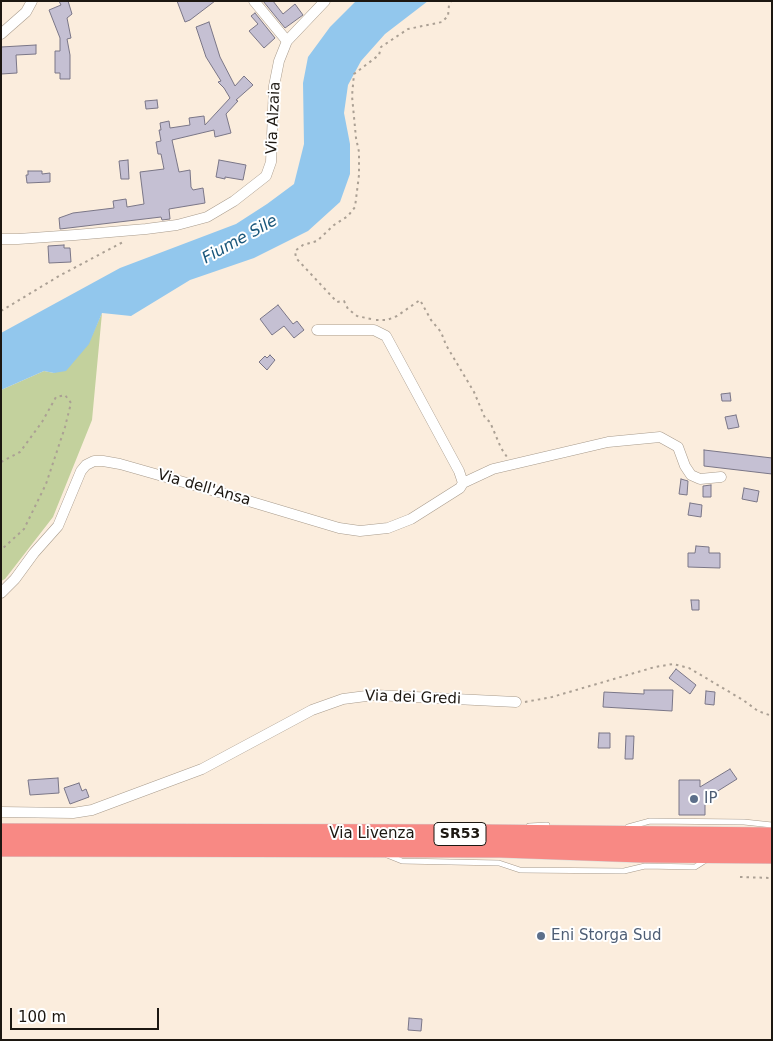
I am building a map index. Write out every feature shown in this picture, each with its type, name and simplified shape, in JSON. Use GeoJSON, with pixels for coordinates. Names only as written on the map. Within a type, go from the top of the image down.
{"type":"FeatureCollection","features":[{"type":"Feature","properties":{"kind":"highway","name":"Via Livenza"},"geometry":{"type":"LineString","coordinates":[[1,833],[496,834],[772,837]]}},
{"type":"Feature","properties":{"kind":"highway","name":"Via Livenza"},"geometry":{"type":"LineString","coordinates":[[1,847],[500,848],[641,853],[772,854]]}},
{"type":"Feature","properties":{"kind":"street"},"geometry":{"type":"LineString","coordinates":[[1,34],[26,12],[32,1]]}},
{"type":"Feature","properties":{"kind":"street"},"geometry":{"type":"LineString","coordinates":[[254,1],[287,41]]}},
{"type":"Feature","properties":{"kind":"street","name":"Via Alzaia"},"geometry":{"type":"LineString","coordinates":[[1,239],[18,240],[177,225],[207,217],[234,201],[266,176],[273,149],[274,86],[279,60],[287,41],[325,1]]}},
{"type":"Feature","properties":{"kind":"street"},"geometry":{"type":"LineString","coordinates":[[317,330],[374,330],[386,336],[460,471],[463,483]]}},
{"type":"Feature","properties":{"kind":"street","name":"Via dell'Ansa"},"geometry":{"type":"LineString","coordinates":[[1,593],[15,579],[34,553],[58,526],[81,471],[86,465],[94,461],[120,464],[339,528],[360,531],[388,528],[411,519],[460,488],[463,483],[493,469],[608,442],[660,438],[678,447],[685,466],[691,475],[700,479],[721,477]]}},
{"type":"Feature","properties":{"kind":"street","name":"Via dei Gredi"},"geometry":{"type":"LineString","coordinates":[[1,812],[73,813],[92,810],[202,769],[312,710],[348,698],[390,695],[516,702]]}},
{"type":"Feature","properties":{"kind":"lane"},"geometry":{"type":"LineString","coordinates":[[620,827],[629,827],[650,821],[744,822],[772,825]]}},
{"type":"Feature","properties":{"kind":"lane"},"geometry":{"type":"LineString","coordinates":[[496,834],[534,825],[553,826]]}},
{"type":"Feature","properties":{"kind":"path"},"geometry":{"type":"LineString","coordinates":[[452,1],[449,5],[448,16],[442,22],[408,30],[381,47],[379,55],[354,74],[352,96],[359,152],[359,175],[355,207],[348,216],[334,225],[317,241],[303,245],[295,251],[296,258],[337,302],[344,301],[348,309],[364,319],[387,320],[397,316],[420,300],[431,320],[441,332],[446,345],[490,422],[501,448],[512,464]]}},
{"type":"Feature","properties":{"kind":"path"},"geometry":{"type":"LineString","coordinates":[[1,311],[59,276],[146,229]]}},
{"type":"Feature","properties":{"kind":"path"},"geometry":{"type":"LineString","coordinates":[[1,462],[20,452],[42,422],[56,397],[65,395],[71,403],[46,484],[24,529],[1,550]]}},
{"type":"Feature","properties":{"kind":"path"},"geometry":{"type":"LineString","coordinates":[[516,702],[546,698],[655,667],[673,664],[689,668],[758,711],[772,716]]}},
{"type":"Feature","properties":{"kind":"path"},"geometry":{"type":"LineString","coordinates":[[740,877],[772,878]]}},
{"type":"Feature","properties":{"kind":"green space"},"geometry":{"type":"Polygon","coordinates":[[[102,313],[92,420],[53,517],[5,579],[1,581],[1,390],[44,371],[54,373],[88,344],[102,313]]]}},
{"type":"Feature","properties":{"kind":"water","name":"Fiume Sile"},"geometry":{"type":"Polygon","coordinates":[[[356,1],[428,1],[385,34],[361,61],[348,85],[344,113],[350,144],[350,174],[340,202],[308,231],[254,258],[190,280],[131,316],[102,313],[89,344],[66,371],[54,373],[44,371],[1,390],[1,333],[120,268],[236,224],[294,184],[304,144],[303,83],[308,57],[330,27],[356,1]]]}},
{"type":"Feature","properties":{"kind":"building"},"geometry":{"type":"Polygon","coordinates":[[[59,1],[68,1],[72,14],[67,18],[71,38],[67,39],[70,55],[70,79],[60,79],[60,73],[55,73],[55,51],[60,51],[60,38],[49,10],[61,5],[59,1]]]}},
{"type":"Feature","properties":{"kind":"building"},"geometry":{"type":"Polygon","coordinates":[[[177,1],[215,1],[185,22],[177,1]]]}},
{"type":"Feature","properties":{"kind":"building"},"geometry":{"type":"Polygon","coordinates":[[[263,1],[273,1],[283,14],[295,4],[303,15],[285,28],[263,1]]]}},
{"type":"Feature","properties":{"kind":"building"},"geometry":{"type":"Polygon","coordinates":[[[255,13],[275,38],[264,48],[249,31],[258,24],[251,16],[255,13]]]}},
{"type":"Feature","properties":{"kind":"building"},"geometry":{"type":"Polygon","coordinates":[[[209,22],[220,57],[235,86],[244,76],[253,85],[236,100],[238,101],[226,114],[231,133],[215,137],[214,130],[172,140],[179,172],[190,170],[191,187],[193,190],[203,188],[205,203],[169,209],[170,219],[162,220],[161,217],[60,229],[59,218],[73,213],[114,208],[113,201],[126,199],[127,207],[144,204],[140,172],[164,169],[156,142],[161,141],[160,123],[169,121],[170,128],[190,125],[189,118],[204,116],[205,125],[230,98],[218,82],[221,81],[206,57],[196,27],[209,22]]]}},
{"type":"Feature","properties":{"kind":"building"},"geometry":{"type":"Polygon","coordinates":[[[36,45],[36,54],[16,55],[17,73],[1,74],[1,47],[36,45]]]}},
{"type":"Feature","properties":{"kind":"building"},"geometry":{"type":"Polygon","coordinates":[[[157,100],[158,108],[146,109],[145,101],[157,100]]]}},
{"type":"Feature","properties":{"kind":"building"},"geometry":{"type":"Polygon","coordinates":[[[128,160],[129,179],[121,179],[119,161],[128,160]]]}},
{"type":"Feature","properties":{"kind":"building"},"geometry":{"type":"Polygon","coordinates":[[[219,160],[246,165],[243,180],[216,177],[219,160]]]}},
{"type":"Feature","properties":{"kind":"building"},"geometry":{"type":"Polygon","coordinates":[[[28,171],[42,171],[42,174],[50,173],[50,182],[27,183],[26,175],[28,175],[28,171]]]}},
{"type":"Feature","properties":{"kind":"building"},"geometry":{"type":"Polygon","coordinates":[[[64,245],[64,248],[70,248],[71,262],[49,263],[48,246],[64,245]]]}},
{"type":"Feature","properties":{"kind":"building"},"geometry":{"type":"Polygon","coordinates":[[[278,305],[293,324],[297,321],[304,330],[294,338],[284,326],[272,335],[260,319],[278,305]]]}},
{"type":"Feature","properties":{"kind":"building"},"geometry":{"type":"Polygon","coordinates":[[[270,355],[275,360],[267,370],[259,362],[265,356],[267,358],[270,355]]]}},
{"type":"Feature","properties":{"kind":"building"},"geometry":{"type":"Polygon","coordinates":[[[730,393],[731,401],[722,401],[721,394],[730,393]]]}},
{"type":"Feature","properties":{"kind":"building"},"geometry":{"type":"Polygon","coordinates":[[[736,415],[739,427],[728,429],[725,417],[736,415]]]}},
{"type":"Feature","properties":{"kind":"building"},"geometry":{"type":"Polygon","coordinates":[[[704,450],[772,458],[772,474],[704,466],[704,450]]]}},
{"type":"Feature","properties":{"kind":"building"},"geometry":{"type":"Polygon","coordinates":[[[681,479],[688,481],[687,495],[679,494],[681,479]]]}},
{"type":"Feature","properties":{"kind":"building"},"geometry":{"type":"Polygon","coordinates":[[[711,485],[711,497],[703,497],[703,486],[711,485]]]}},
{"type":"Feature","properties":{"kind":"building"},"geometry":{"type":"Polygon","coordinates":[[[744,488],[759,491],[757,502],[742,499],[744,488]]]}},
{"type":"Feature","properties":{"kind":"building"},"geometry":{"type":"Polygon","coordinates":[[[690,503],[702,505],[701,517],[688,515],[690,503]]]}},
{"type":"Feature","properties":{"kind":"building"},"geometry":{"type":"Polygon","coordinates":[[[696,546],[709,547],[709,553],[720,553],[720,568],[688,567],[688,553],[695,553],[696,546]]]}},
{"type":"Feature","properties":{"kind":"building"},"geometry":{"type":"Polygon","coordinates":[[[691,600],[699,600],[699,610],[692,610],[691,600]]]}},
{"type":"Feature","properties":{"kind":"building"},"geometry":{"type":"Polygon","coordinates":[[[676,669],[696,685],[690,694],[669,678],[676,669]]]}},
{"type":"Feature","properties":{"kind":"building"},"geometry":{"type":"Polygon","coordinates":[[[644,690],[673,690],[672,711],[603,707],[604,692],[644,694],[644,690]]]}},
{"type":"Feature","properties":{"kind":"building"},"geometry":{"type":"Polygon","coordinates":[[[706,691],[715,692],[714,705],[705,704],[706,691]]]}},
{"type":"Feature","properties":{"kind":"building"},"geometry":{"type":"Polygon","coordinates":[[[599,733],[610,733],[610,748],[598,748],[599,733]]]}},
{"type":"Feature","properties":{"kind":"building"},"geometry":{"type":"Polygon","coordinates":[[[626,736],[634,736],[633,759],[625,759],[626,736]]]}},
{"type":"Feature","properties":{"kind":"building"},"geometry":{"type":"Polygon","coordinates":[[[730,769],[737,779],[705,799],[705,815],[679,815],[679,780],[700,780],[700,787],[730,769]]]}},
{"type":"Feature","properties":{"kind":"building"},"geometry":{"type":"Polygon","coordinates":[[[58,778],[59,793],[30,795],[28,780],[58,778]]]}},
{"type":"Feature","properties":{"kind":"building"},"geometry":{"type":"Polygon","coordinates":[[[79,783],[82,791],[86,789],[89,797],[70,804],[64,788],[79,783]]]}},
{"type":"Feature","properties":{"kind":"building"},"geometry":{"type":"Polygon","coordinates":[[[409,1018],[422,1019],[421,1031],[408,1030],[409,1018]]]}},
{"type":"Feature","properties":{"kind":"place","name":"IP"},"geometry":{"type":"Point","coordinates":[694,799]}},
{"type":"Feature","properties":{"kind":"place","name":"Eni Storga Sud"},"geometry":{"type":"Point","coordinates":[541,936]}}]}
